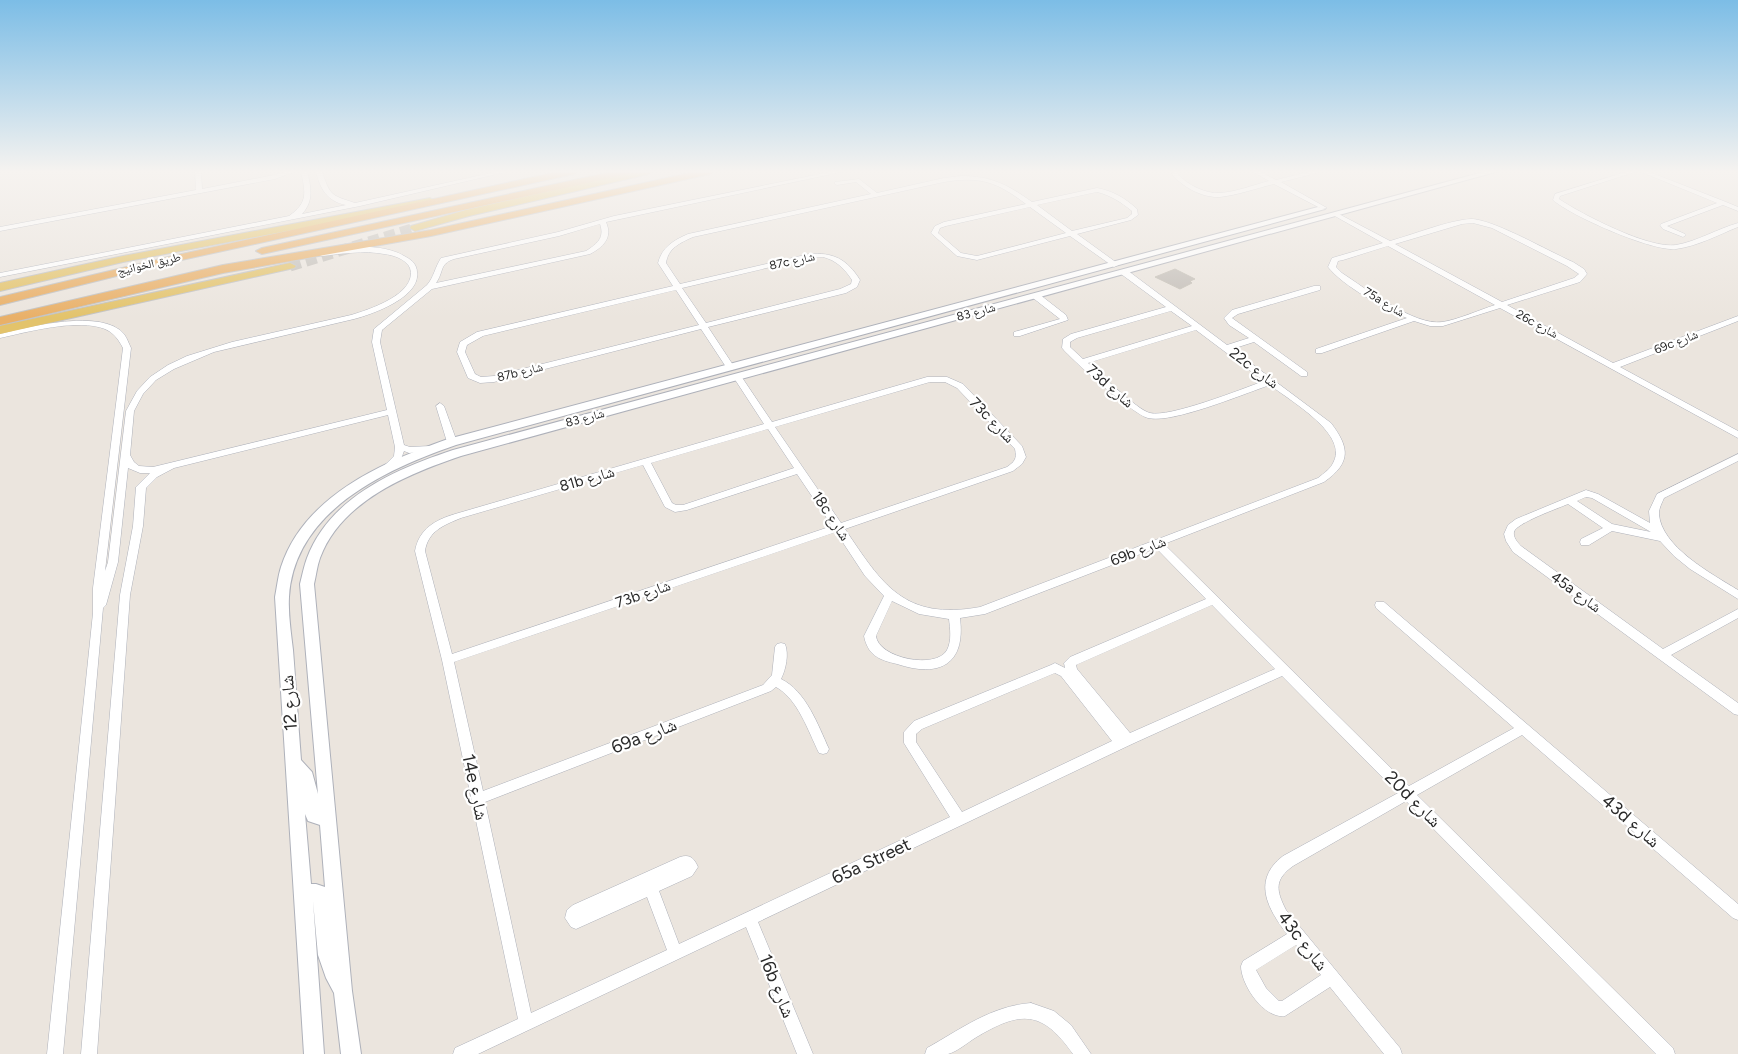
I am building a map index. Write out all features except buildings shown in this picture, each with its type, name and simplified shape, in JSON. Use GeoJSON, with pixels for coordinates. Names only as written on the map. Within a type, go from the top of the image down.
{"type":"FeatureCollection","features":[{"type":"Feature","properties":{"kind":"highway","name":"طريق الخوانيج"},"geometry":{"type":"LineString","coordinates":[[0,301],[177,258],[349,220]]}},
{"type":"Feature","properties":{"kind":"highway","name":"طريق الخوانيج"},"geometry":{"type":"LineString","coordinates":[[0,315],[262,251],[403,220]]}},
{"type":"Feature","properties":{"kind":"highway"},"geometry":{"type":"LineString","coordinates":[[0,321],[187,277],[291,261],[492,220]]}},
{"type":"Feature","properties":{"kind":"main road"},"geometry":{"type":"LineString","coordinates":[[0,287],[104,263],[330,220]]}},
{"type":"Feature","properties":{"kind":"main road"},"geometry":{"type":"LineString","coordinates":[[415,228],[442,220]]}},
{"type":"Feature","properties":{"kind":"main road"},"geometry":{"type":"LineString","coordinates":[[0,293],[213,242]]}},
{"type":"Feature","properties":{"kind":"main road"},"geometry":{"type":"LineString","coordinates":[[0,330],[291,261]]}},
{"type":"Feature","properties":{"kind":"street"},"geometry":{"type":"LineString","coordinates":[[0,229],[46,220]]}},
{"type":"Feature","properties":{"kind":"street"},"geometry":{"type":"LineString","coordinates":[[0,275],[280,220]]}},
{"type":"Feature","properties":{"kind":"street"},"geometry":{"type":"LineString","coordinates":[[390,465],[398,457],[400,447],[376,342],[378,328],[430,288],[444,260],[569,232],[612,220]]}},
{"type":"Feature","properties":{"kind":"street"},"geometry":{"type":"LineString","coordinates":[[660,398],[657,395],[660,392],[722,375],[731,368],[664,268],[662,263],[664,253],[673,244],[688,237],[763,220]]}},
{"type":"Feature","properties":{"kind":"street"},"geometry":{"type":"LineString","coordinates":[[961,220],[944,224],[935,229],[934,233],[959,255],[973,258],[1124,220]]}},
{"type":"Feature","properties":{"kind":"street"},"geometry":{"type":"LineString","coordinates":[[1053,220],[1114,265]]}},
{"type":"Feature","properties":{"kind":"street","name":"شارع 83"},"geometry":{"type":"LineString","coordinates":[[454,448],[731,368],[1279,220]]}},
{"type":"Feature","properties":{"kind":"street","name":"شارع 83"},"geometry":{"type":"LineString","coordinates":[[454,448],[738,378],[1312,220]]}},
{"type":"Feature","properties":{"kind":"street","name":"26c شارع"},"geometry":{"type":"LineString","coordinates":[[1346,220],[1738,435]]}},
{"type":"Feature","properties":{"kind":"street"},"geometry":{"type":"LineString","coordinates":[[1597,220],[1651,244],[1664,246],[1679,246],[1738,225]]}},
{"type":"Feature","properties":{"kind":"street"},"geometry":{"type":"LineString","coordinates":[[1678,220],[1663,226],[1683,235]]}},
{"type":"Feature","properties":{"kind":"street"},"geometry":{"type":"LineString","coordinates":[[430,288],[588,253],[604,241],[607,235],[607,228],[603,222]]}},
{"type":"Feature","properties":{"kind":"street","name":"75a شارع"},"geometry":{"type":"LineString","coordinates":[[1461,222],[1481,222],[1570,264],[1583,274],[1577,280],[1502,305],[1443,324],[1428,324],[1413,319],[1339,275],[1332,267],[1335,260],[1388,243],[1461,222]]}},
{"type":"Feature","properties":{"kind":"street"},"geometry":{"type":"LineString","coordinates":[[98,613],[113,562],[130,411],[134,400],[143,388],[172,367],[210,351],[354,317],[372,311],[400,296],[414,279],[414,271],[411,264],[398,256],[380,251],[364,250],[291,261]]}},
{"type":"Feature","properties":{"kind":"street","name":"87c شارع"},"geometry":{"type":"LineString","coordinates":[[677,288],[816,255],[829,256],[838,260],[856,280],[854,285],[847,289],[703,326]]}},
{"type":"Feature","properties":{"kind":"street","name":"22c شارع"},"geometry":{"type":"LineString","coordinates":[[1124,272],[1318,415],[1336,435],[1341,445],[1340,460],[1332,473],[1321,480]]}},
{"type":"Feature","properties":{"kind":"street","name":"87b شارع"},"geometry":{"type":"LineString","coordinates":[[677,288],[480,334],[463,344],[461,352],[471,376],[487,380],[703,326]]}},
{"type":"Feature","properties":{"kind":"street"},"geometry":{"type":"LineString","coordinates":[[1304,374],[1230,321],[1229,316],[1235,312],[1318,288]]}},
{"type":"Feature","properties":{"kind":"street"},"geometry":{"type":"LineString","coordinates":[[1017,334],[1064,320],[1063,316],[1036,296]]}},
{"type":"Feature","properties":{"kind":"street","name":"73d شارع"},"geometry":{"type":"LineString","coordinates":[[1173,308],[1069,338],[1065,344],[1066,348],[1137,410],[1156,417],[1169,416],[1271,382]]}},
{"type":"Feature","properties":{"kind":"street","name":"69c شارع"},"geometry":{"type":"LineString","coordinates":[[1614,366],[1738,318]]}},
{"type":"Feature","properties":{"kind":"street"},"geometry":{"type":"LineString","coordinates":[[1319,351],[1413,319]]}},
{"type":"Feature","properties":{"kind":"street"},"geometry":{"type":"LineString","coordinates":[[0,336],[49,325],[88,324],[116,331],[126,342],[127,348],[98,588],[98,613],[55,1054]]}},
{"type":"Feature","properties":{"kind":"street"},"geometry":{"type":"LineString","coordinates":[[1081,362],[1198,327]]}},
{"type":"Feature","properties":{"kind":"street"},"geometry":{"type":"LineString","coordinates":[[1227,348],[1255,339]]}},
{"type":"Feature","properties":{"kind":"street","name":"18c شارع"},"geometry":{"type":"LineString","coordinates":[[738,378],[875,581],[890,595],[912,608],[939,615],[954,615]]}},
{"type":"Feature","properties":{"kind":"street","name":"73c شارع"},"geometry":{"type":"LineString","coordinates":[[769,425],[938,378],[954,382],[960,386],[1019,448],[1021,457],[1015,466],[1010,469],[839,528]]}},
{"type":"Feature","properties":{"kind":"street"},"geometry":{"type":"LineString","coordinates":[[440,406],[454,448]]}},
{"type":"Feature","properties":{"kind":"street"},"geometry":{"type":"LineString","coordinates":[[126,455],[129,464],[142,470],[170,467],[392,410]]}},
{"type":"Feature","properties":{"kind":"street","name":"81b شارع"},"geometry":{"type":"LineString","coordinates":[[420,551],[420,544],[430,530],[448,519],[769,425]]}},
{"type":"Feature","properties":{"kind":"street"},"geometry":{"type":"LineString","coordinates":[[400,447],[418,450],[430,449]]}},
{"type":"Feature","properties":{"kind":"street","name":"شارع 12"},"geometry":{"type":"LineString","coordinates":[[313,1051],[282,597],[286,569],[303,538],[327,508],[357,484],[390,465],[430,449],[454,448]]}},
{"type":"Feature","properties":{"kind":"street","name":"شارع 12"},"geometry":{"type":"LineString","coordinates":[[350,1054],[307,584],[312,560],[334,525],[368,494],[454,448]]}},
{"type":"Feature","properties":{"kind":"street"},"geometry":{"type":"LineString","coordinates":[[1661,535],[1654,521],[1652,511],[1660,496],[1738,457]]}},
{"type":"Feature","properties":{"kind":"street"},"geometry":{"type":"LineString","coordinates":[[646,462],[668,505],[679,509],[799,470]]}},
{"type":"Feature","properties":{"kind":"street"},"geometry":{"type":"LineString","coordinates":[[89,1054],[125,595],[138,526],[141,487],[154,475],[170,467]]}},
{"type":"Feature","properties":{"kind":"street","name":"69b شارع"},"geometry":{"type":"LineString","coordinates":[[954,615],[981,611],[1321,480]]}},
{"type":"Feature","properties":{"kind":"street"},"geometry":{"type":"LineString","coordinates":[[1569,500],[1583,494],[1592,495],[1661,535],[1682,557],[1738,595]]}},
{"type":"Feature","properties":{"kind":"street"},"geometry":{"type":"LineString","coordinates":[[1569,500],[1609,527],[1661,535]]}},
{"type":"Feature","properties":{"kind":"street","name":"45a شارع"},"geometry":{"type":"LineString","coordinates":[[1569,500],[1517,522],[1508,530],[1512,542],[1517,549],[1738,710]]}},
{"type":"Feature","properties":{"kind":"street"},"geometry":{"type":"LineString","coordinates":[[1585,542],[1608,530],[1609,527]]}},
{"type":"Feature","properties":{"kind":"street","name":"73b شارع"},"geometry":{"type":"LineString","coordinates":[[448,660],[839,528]]}},
{"type":"Feature","properties":{"kind":"street","name":"20d شارع"},"geometry":{"type":"LineString","coordinates":[[1158,544],[1667,1054]]}},
{"type":"Feature","properties":{"kind":"street","name":"14e شارع"},"geometry":{"type":"LineString","coordinates":[[420,551],[448,660],[526,1024]]}},
{"type":"Feature","properties":{"kind":"street"},"geometry":{"type":"LineString","coordinates":[[890,595],[870,636],[876,650],[885,656],[921,666],[940,663],[949,656],[955,644],[957,633],[954,615]]}},
{"type":"Feature","properties":{"kind":"street"},"geometry":{"type":"LineString","coordinates":[[1124,742],[1070,668],[1070,663],[1214,600]]}},
{"type":"Feature","properties":{"kind":"street","name":"43d شارع"},"geometry":{"type":"LineString","coordinates":[[1380,605],[1738,913]]}},
{"type":"Feature","properties":{"kind":"street"},"geometry":{"type":"LineString","coordinates":[[1662,655],[1738,613]]}},
{"type":"Feature","properties":{"kind":"street"},"geometry":{"type":"LineString","coordinates":[[781,648],[779,672],[775,681],[786,685],[793,693],[823,749]]}},
{"type":"Feature","properties":{"kind":"street"},"geometry":{"type":"LineString","coordinates":[[959,819],[910,742],[910,732],[918,725],[1055,668],[1065,673],[1124,742]]}},
{"type":"Feature","properties":{"kind":"street","name":"65a Street"},"geometry":{"type":"LineString","coordinates":[[461,1054],[959,819],[1282,670]]}},
{"type":"Feature","properties":{"kind":"street","name":"69a شارع"},"geometry":{"type":"LineString","coordinates":[[478,798],[762,691],[775,681]]}},
{"type":"Feature","properties":{"kind":"street"},"geometry":{"type":"LineString","coordinates":[[1408,794],[1524,728]]}},
{"type":"Feature","properties":{"kind":"street"},"geometry":{"type":"LineString","coordinates":[[293,762],[306,777],[314,816],[320,818],[328,816]]}},
{"type":"Feature","properties":{"kind":"street","name":"43c شارع"},"geometry":{"type":"LineString","coordinates":[[1394,1054],[1280,915],[1274,902],[1271,888],[1272,877],[1278,867],[1408,794]]}},
{"type":"Feature","properties":{"kind":"street"},"geometry":{"type":"LineString","coordinates":[[683,862],[690,864],[689,870],[651,888],[580,921],[573,921],[574,912],[578,910],[683,862]]}},
{"type":"Feature","properties":{"kind":"street"},"geometry":{"type":"LineString","coordinates":[[651,888],[675,953]]}},
{"type":"Feature","properties":{"kind":"street"},"geometry":{"type":"LineString","coordinates":[[303,894],[316,892],[320,894],[327,961],[333,977],[343,991]]}},
{"type":"Feature","properties":{"kind":"street","name":"16b شارع"},"geometry":{"type":"LineString","coordinates":[[749,918],[804,1054]]}},
{"type":"Feature","properties":{"kind":"street"},"geometry":{"type":"LineString","coordinates":[[1297,936],[1248,966],[1248,974],[1271,1004],[1278,1009],[1285,1008],[1331,977]]}},
{"type":"Feature","properties":{"kind":"street"},"geometry":{"type":"LineString","coordinates":[[933,1054],[1003,1014],[1017,1010],[1031,1010],[1046,1014],[1059,1022],[1070,1034],[1083,1054]]}},
{"type":"Feature","properties":{"kind":"tunnel"},"geometry":{"type":"LineString","coordinates":[[290,266],[415,228]]}}]}
